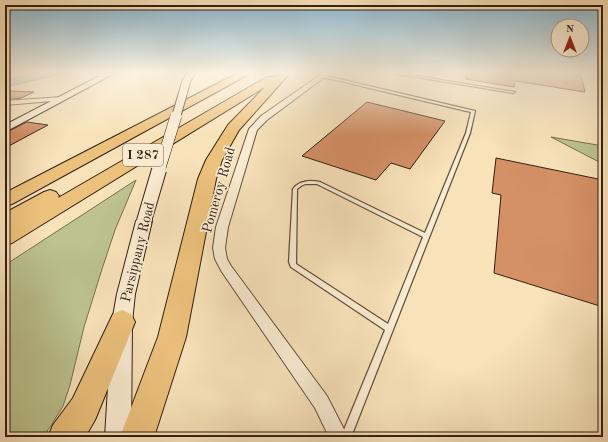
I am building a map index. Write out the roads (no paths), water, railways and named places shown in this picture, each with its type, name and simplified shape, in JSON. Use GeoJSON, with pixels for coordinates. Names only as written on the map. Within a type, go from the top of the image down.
{"type":"FeatureCollection","features":[{"type":"Feature","properties":{"kind":"highway","name":"I 287"},"geometry":{"type":"LineString","coordinates":[[5,200],[207,94]]}},
{"type":"Feature","properties":{"kind":"highway"},"geometry":{"type":"LineString","coordinates":[[5,221],[231,94]]}},
{"type":"Feature","properties":{"kind":"highway","name":"I 287"},"geometry":{"type":"LineString","coordinates":[[5,238],[247,94]]}},
{"type":"Feature","properties":{"kind":"highway"},"geometry":{"type":"LineString","coordinates":[[136,437],[172,337],[207,179],[214,160],[233,128],[265,94]]}},
{"type":"Feature","properties":{"kind":"highway"},"geometry":{"type":"LineString","coordinates":[[5,248],[62,204]]}},
{"type":"Feature","properties":{"kind":"highway"},"geometry":{"type":"LineString","coordinates":[[65,437],[84,409],[122,322]]}},
{"type":"Feature","properties":{"kind":"main road"},"geometry":{"type":"LineString","coordinates":[[5,129],[72,94]]}},
{"type":"Feature","properties":{"kind":"main road","name":"Parsippany Road"},"geometry":{"type":"LineString","coordinates":[[118,437],[122,322],[126,294],[144,221],[183,94]]}},
{"type":"Feature","properties":{"kind":"street","name":"Pomeroy Road"},"geometry":{"type":"LineString","coordinates":[[299,94],[264,118],[253,129],[222,227],[219,248],[221,259],[226,269],[321,402],[339,437]]}},
{"type":"Feature","properties":{"kind":"street"},"geometry":{"type":"LineString","coordinates":[[5,103],[62,99]]}},
{"type":"Feature","properties":{"kind":"lane"},"geometry":{"type":"LineString","coordinates":[[346,437],[468,133],[473,111],[402,94]]}},
{"type":"Feature","properties":{"kind":"lane"},"geometry":{"type":"LineString","coordinates":[[390,329],[293,265],[295,189],[307,182],[318,183],[427,236]]}}]}
